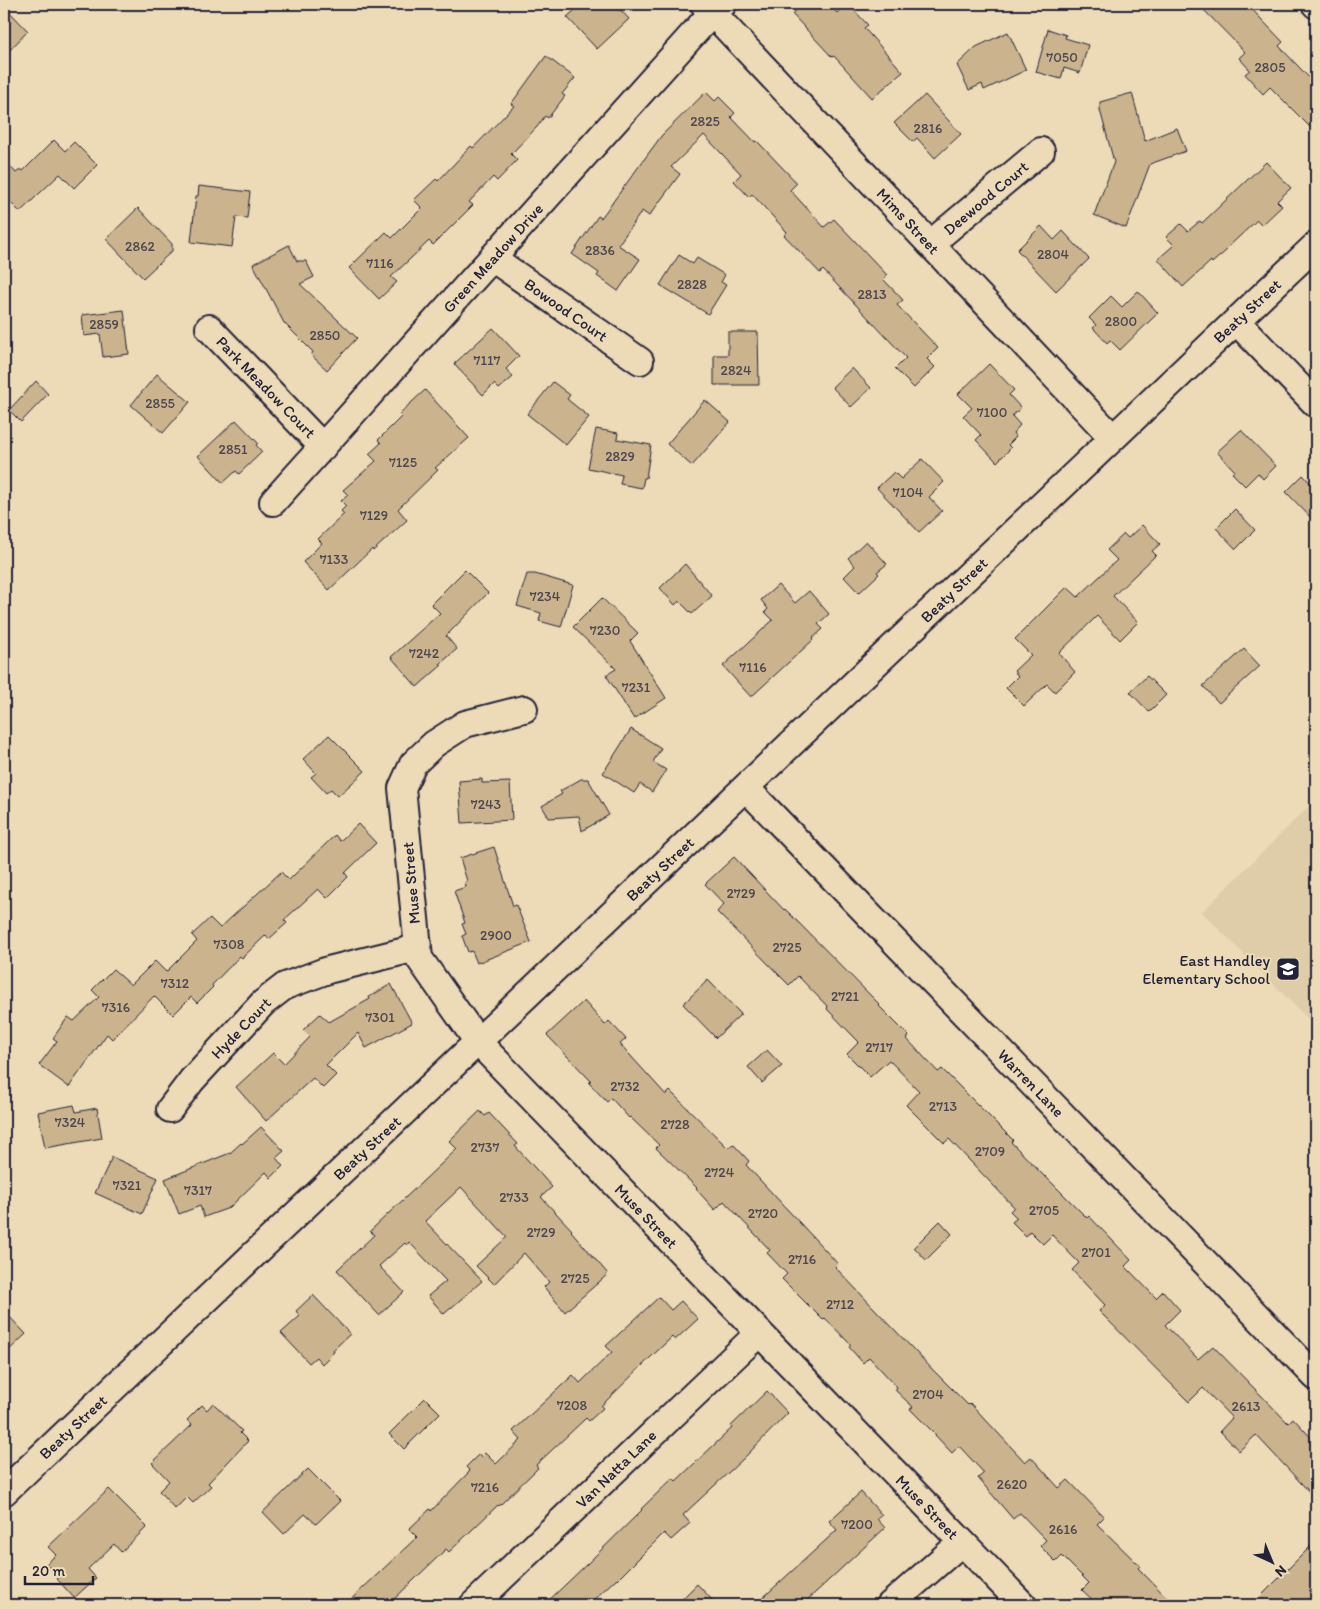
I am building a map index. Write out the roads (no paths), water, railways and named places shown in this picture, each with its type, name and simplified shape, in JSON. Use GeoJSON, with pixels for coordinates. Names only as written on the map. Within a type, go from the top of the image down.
{"type":"FeatureCollection","features":[{"type":"Feature","properties":{"kind":"street","name":"Mims Street"},"geometry":{"type":"LineString","coordinates":[[713,7],[930,244],[1113,438]]}},
{"type":"Feature","properties":{"kind":"street","name":"Green Meadow Drive"},"geometry":{"type":"LineString","coordinates":[[273,502],[492,258],[713,7]]}},
{"type":"Feature","properties":{"kind":"street","name":"Deewood Court"},"geometry":{"type":"LineString","coordinates":[[930,244],[1041,152]]}},
{"type":"Feature","properties":{"kind":"street","name":"Beaty Street"},"geometry":{"type":"LineString","coordinates":[[4,1492],[1316,245]]}},
{"type":"Feature","properties":{"kind":"street","name":"Bowood Court"},"geometry":{"type":"LineString","coordinates":[[492,258],[640,361]]}},
{"type":"Feature","properties":{"kind":"street"},"geometry":{"type":"LineString","coordinates":[[1236,322],[1316,404]]}},
{"type":"Feature","properties":{"kind":"street","name":"Park Meadow Court"},"geometry":{"type":"LineString","coordinates":[[209,328],[323,447]]}},
{"type":"Feature","properties":{"kind":"street","name":"Muse Street"},"geometry":{"type":"LineString","coordinates":[[524,709],[465,724],[434,744],[414,764],[402,788],[416,948],[419,958],[478,1042],[1023,1605]]}},
{"type":"Feature","properties":{"kind":"street","name":"Warren Lane"},"geometry":{"type":"LineString","coordinates":[[746,788],[1316,1377]]}},
{"type":"Feature","properties":{"kind":"street","name":"Hyde Court"},"geometry":{"type":"LineString","coordinates":[[170,1109],[192,1080],[263,1003],[285,986],[328,970],[416,948]]}},
{"type":"Feature","properties":{"kind":"street","name":"Van Natta Lane"},"geometry":{"type":"LineString","coordinates":[[473,1605],[759,1333]]}},
{"type":"Feature","properties":{"kind":"street"},"geometry":{"type":"LineString","coordinates":[[890,1605],[962,1542]]}},
{"type":"Feature","properties":{"kind":"place","name":"East Handley Elementary School"},"geometry":{"type":"Point","coordinates":[1288,969]}}]}
